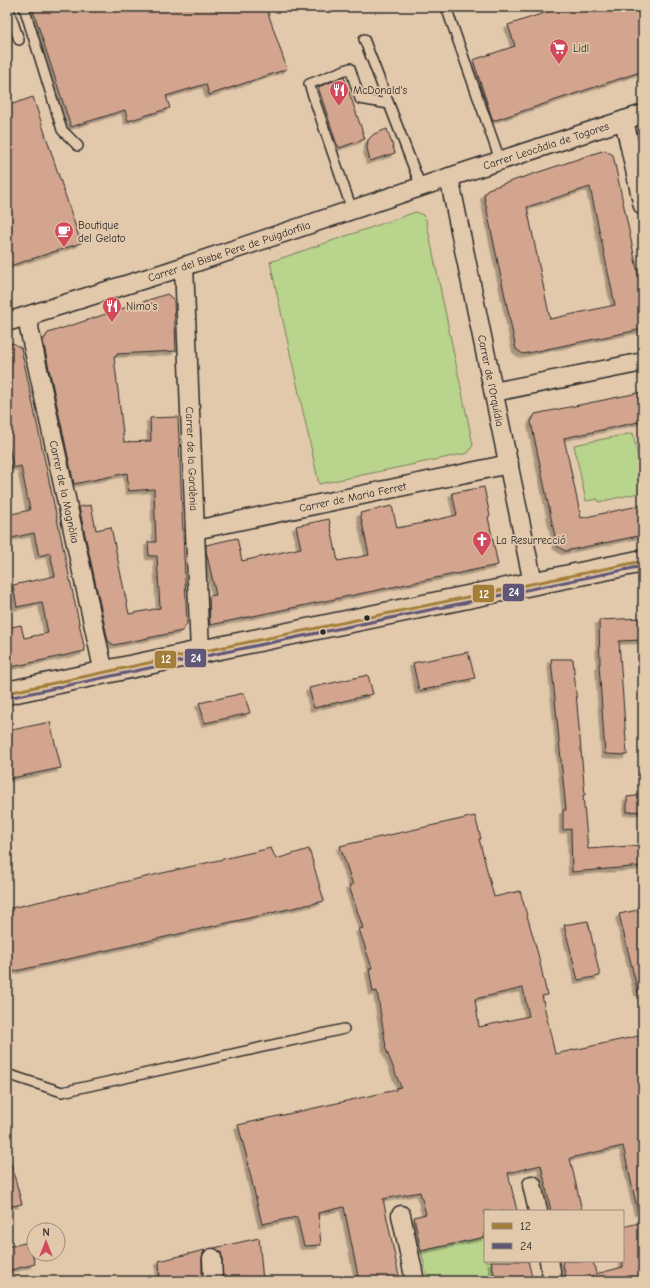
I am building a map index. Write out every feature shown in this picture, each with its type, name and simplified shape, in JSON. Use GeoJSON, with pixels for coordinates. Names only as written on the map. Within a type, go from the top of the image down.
{"type":"FeatureCollection","features":[{"type":"Feature","properties":{"kind":"street","name":"Carrer Leocàdia de Togores"},"geometry":{"type":"LineString","coordinates":[[449,177],[643,114]]}},
{"type":"Feature","properties":{"kind":"street"},"geometry":{"type":"LineString","coordinates":[[624,120],[643,206]]}},
{"type":"Feature","properties":{"kind":"street","name":"Carrer del Bisbe Pere de Puigdorfila"},"geometry":{"type":"LineString","coordinates":[[7,322],[184,266],[449,177]]}},
{"type":"Feature","properties":{"kind":"street","name":"Carrer de l'Orquídia"},"geometry":{"type":"LineString","coordinates":[[449,177],[533,583]]}},
{"type":"Feature","properties":{"kind":"street","name":"Carrer de la Gardènia"},"geometry":{"type":"LineString","coordinates":[[184,266],[200,652]]}},
{"type":"Feature","properties":{"kind":"street","name":"Carrer de la Magnòlia"},"geometry":{"type":"LineString","coordinates":[[36,312],[30,320],[29,328],[104,673]]}},
{"type":"Feature","properties":{"kind":"street"},"geometry":{"type":"LineString","coordinates":[[494,392],[643,362]]}},
{"type":"Feature","properties":{"kind":"street","name":"Carrer de Maria Ferret"},"geometry":{"type":"LineString","coordinates":[[195,530],[509,464]]}},
{"type":"Feature","properties":{"kind":"street"},"geometry":{"type":"LineString","coordinates":[[7,693],[643,561]]}},
{"type":"Feature","properties":{"kind":"street"},"geometry":{"type":"LineString","coordinates":[[532,1185],[538,1210]]}},
{"type":"Feature","properties":{"kind":"street"},"geometry":{"type":"LineString","coordinates":[[401,1215],[415,1281]]}},
{"type":"Feature","properties":{"kind":"street"},"geometry":{"type":"LineString","coordinates":[[212,1258],[214,1281]]}},
{"type":"Feature","properties":{"kind":"street"},"geometry":{"type":"LineString","coordinates":[[549,1262],[553,1281]]}},
{"type":"Feature","properties":{"kind":"lane"},"geometry":{"type":"LineString","coordinates":[[8,7],[19,40]]}},
{"type":"Feature","properties":{"kind":"lane"},"geometry":{"type":"LineString","coordinates":[[24,7],[62,130],[78,146]]}},
{"type":"Feature","properties":{"kind":"lane"},"geometry":{"type":"LineString","coordinates":[[446,7],[500,160]]}},
{"type":"Feature","properties":{"kind":"lane"},"geometry":{"type":"LineString","coordinates":[[364,39],[421,187]]}},
{"type":"Feature","properties":{"kind":"lane"},"geometry":{"type":"LineString","coordinates":[[352,210],[309,84],[350,68],[360,99],[389,104]]}},
{"type":"Feature","properties":{"kind":"lane"},"geometry":{"type":"LineString","coordinates":[[7,1078],[13,1076],[62,1092],[344,1030]]}},
{"type":"Feature","properties":{"kind":"green space"},"geometry":{"type":"Polygon","coordinates":[[[416,212],[423,215],[426,220],[473,445],[468,453],[319,484],[270,262],[416,212]]]}},
{"type":"Feature","properties":{"kind":"green space"},"geometry":{"type":"Polygon","coordinates":[[[633,433],[643,482],[643,492],[599,502],[598,499],[586,501],[574,445],[633,433]]]}},
{"type":"Feature","properties":{"kind":"green space"},"geometry":{"type":"Polygon","coordinates":[[[484,1237],[484,1262],[491,1262],[496,1281],[428,1281],[421,1251],[484,1237]]]}},
{"type":"Feature","properties":{"kind":"building"},"geometry":{"type":"Polygon","coordinates":[[[32,7],[266,7],[287,69],[209,95],[206,84],[166,96],[170,108],[128,121],[125,110],[71,127],[32,7]]]}},
{"type":"Feature","properties":{"kind":"building","name":"Lidl"},"geometry":{"type":"Polygon","coordinates":[[[562,7],[643,7],[643,71],[493,121],[473,60],[515,46],[508,25],[562,7]]]}},
{"type":"Feature","properties":{"kind":"building","name":"McDonald's"},"geometry":{"type":"Polygon","coordinates":[[[344,77],[365,139],[339,148],[318,87],[344,77]]]}},
{"type":"Feature","properties":{"kind":"building"},"geometry":{"type":"Polygon","coordinates":[[[33,97],[81,243],[7,267],[7,106],[33,97]]]}},
{"type":"Feature","properties":{"kind":"building"},"geometry":{"type":"Polygon","coordinates":[[[387,129],[395,153],[370,161],[367,148],[368,140],[374,134],[387,129]]]}},
{"type":"Feature","properties":{"kind":"building"},"geometry":{"type":"Polygon","coordinates":[[[605,150],[613,155],[643,297],[643,329],[523,354],[516,349],[484,196],[488,189],[605,150]],[[590,187],[527,207],[550,319],[615,305],[590,187]]]}},
{"type":"Feature","properties":{"kind":"building"},"geometry":{"type":"Polygon","coordinates":[[[167,294],[174,300],[176,351],[117,354],[117,356],[114,357],[124,442],[151,441],[150,418],[178,417],[187,624],[182,631],[114,645],[108,641],[79,507],[91,505],[96,530],[111,527],[129,614],[160,608],[157,556],[149,556],[148,542],[156,542],[154,489],[129,491],[127,473],[74,484],[43,341],[48,333],[167,294]]]}},
{"type":"Feature","properties":{"kind":"building"},"geometry":{"type":"Polygon","coordinates":[[[13,343],[21,348],[85,651],[7,668],[7,628],[21,625],[24,638],[48,633],[42,602],[17,607],[13,585],[55,576],[50,553],[39,556],[34,533],[7,539],[7,515],[30,510],[21,466],[13,468],[7,436],[7,345],[13,343]]]}},
{"type":"Feature","properties":{"kind":"building"},"geometry":{"type":"Polygon","coordinates":[[[643,392],[643,421],[564,438],[581,518],[643,505],[643,535],[565,551],[557,546],[531,422],[535,414],[643,392]]]}},
{"type":"Feature","properties":{"kind":"building"},"geometry":{"type":"Polygon","coordinates":[[[484,487],[490,516],[488,517],[498,565],[210,625],[209,596],[216,595],[206,545],[237,538],[242,561],[301,548],[296,526],[329,519],[338,561],[369,555],[360,513],[392,506],[397,528],[418,524],[457,515],[452,493],[484,487]]]}},
{"type":"Feature","properties":{"kind":"building"},"geometry":{"type":"Polygon","coordinates":[[[643,618],[643,640],[619,641],[627,755],[605,754],[599,664],[599,620],[643,618]]]}},
{"type":"Feature","properties":{"kind":"building"},"geometry":{"type":"Polygon","coordinates":[[[468,652],[475,678],[419,691],[413,663],[468,652]]]}},
{"type":"Feature","properties":{"kind":"building"},"geometry":{"type":"Polygon","coordinates":[[[551,659],[573,659],[585,795],[583,795],[588,849],[643,845],[643,866],[572,872],[571,829],[563,830],[563,810],[566,810],[551,659]]]}},
{"type":"Feature","properties":{"kind":"building"},"geometry":{"type":"Polygon","coordinates":[[[368,675],[373,694],[314,708],[309,688],[368,675]]]}},
{"type":"Feature","properties":{"kind":"building"},"geometry":{"type":"Polygon","coordinates":[[[244,693],[250,713],[205,723],[199,703],[244,693]]]}},
{"type":"Feature","properties":{"kind":"building"},"geometry":{"type":"Polygon","coordinates":[[[50,722],[61,768],[7,779],[7,731],[50,722]]]}},
{"type":"Feature","properties":{"kind":"building"},"geometry":{"type":"Polygon","coordinates":[[[643,795],[643,811],[627,812],[627,797],[643,795]]]}},
{"type":"Feature","properties":{"kind":"building"},"geometry":{"type":"Polygon","coordinates":[[[475,816],[481,839],[479,839],[494,897],[520,891],[538,954],[547,995],[542,996],[555,1054],[643,1035],[643,1211],[638,1212],[623,1146],[570,1158],[582,1210],[551,1210],[541,1165],[508,1173],[517,1210],[484,1210],[484,1237],[421,1251],[414,1217],[426,1214],[420,1192],[383,1199],[400,1281],[359,1281],[344,1207],[318,1213],[321,1245],[304,1246],[297,1217],[262,1224],[249,1165],[238,1125],[396,1090],[396,1088],[401,1087],[385,1047],[377,991],[373,992],[369,969],[372,968],[359,929],[363,928],[349,886],[353,885],[340,846],[475,816]],[[523,988],[475,999],[479,1027],[529,1016],[523,988]]]}},
{"type":"Feature","properties":{"kind":"building"},"geometry":{"type":"Polygon","coordinates":[[[271,848],[276,859],[309,849],[324,901],[7,973],[7,909],[271,848]]]}},
{"type":"Feature","properties":{"kind":"building"},"geometry":{"type":"Polygon","coordinates":[[[638,910],[643,928],[643,992],[638,992],[619,914],[638,910]]]}},
{"type":"Feature","properties":{"kind":"building"},"geometry":{"type":"Polygon","coordinates":[[[588,921],[600,976],[578,980],[564,925],[588,921]]]}},
{"type":"Feature","properties":{"kind":"building"},"geometry":{"type":"Polygon","coordinates":[[[11,1164],[22,1204],[7,1207],[7,1165],[11,1164]]]}},
{"type":"Feature","properties":{"kind":"building"},"geometry":{"type":"Polygon","coordinates":[[[643,1222],[643,1281],[567,1281],[562,1262],[593,1262],[596,1274],[623,1267],[624,1227],[643,1222]]]}},
{"type":"Feature","properties":{"kind":"building"},"geometry":{"type":"Polygon","coordinates":[[[259,1238],[263,1281],[223,1281],[221,1252],[214,1248],[259,1238]]]}},
{"type":"Feature","properties":{"kind":"building"},"geometry":{"type":"Polygon","coordinates":[[[26,1243],[26,1262],[34,1262],[35,1264],[7,1271],[7,1247],[26,1243]]]}},
{"type":"Feature","properties":{"kind":"building"},"geometry":{"type":"Polygon","coordinates":[[[205,1250],[202,1258],[202,1281],[160,1281],[159,1261],[205,1250]]]}},
{"type":"Feature","properties":{"kind":"building"},"geometry":{"type":"Polygon","coordinates":[[[491,1262],[528,1262],[533,1281],[496,1281],[491,1262]]]}},
{"type":"Feature","properties":{"kind":"transit line","name":"12"},"geometry":{"type":"LineString","coordinates":[[7,693],[643,561]]}},
{"type":"Feature","properties":{"kind":"transit line","name":"24"},"geometry":{"type":"LineString","coordinates":[[8,698],[643,566]]}},
{"type":"Feature","properties":{"kind":"place","name":"Lidl"},"geometry":{"type":"Point","coordinates":[559,65]}},
{"type":"Feature","properties":{"kind":"place","name":"McDonald's"},"geometry":{"type":"Point","coordinates":[339,107]}},
{"type":"Feature","properties":{"kind":"place","name":"Boutique del Gelato"},"geometry":{"type":"Point","coordinates":[64,248]}},
{"type":"Feature","properties":{"kind":"place","name":"Nimo's"},"geometry":{"type":"Point","coordinates":[112,323]}},
{"type":"Feature","properties":{"kind":"place","name":"La Resurrecció"},"geometry":{"type":"Point","coordinates":[482,557]}}]}
